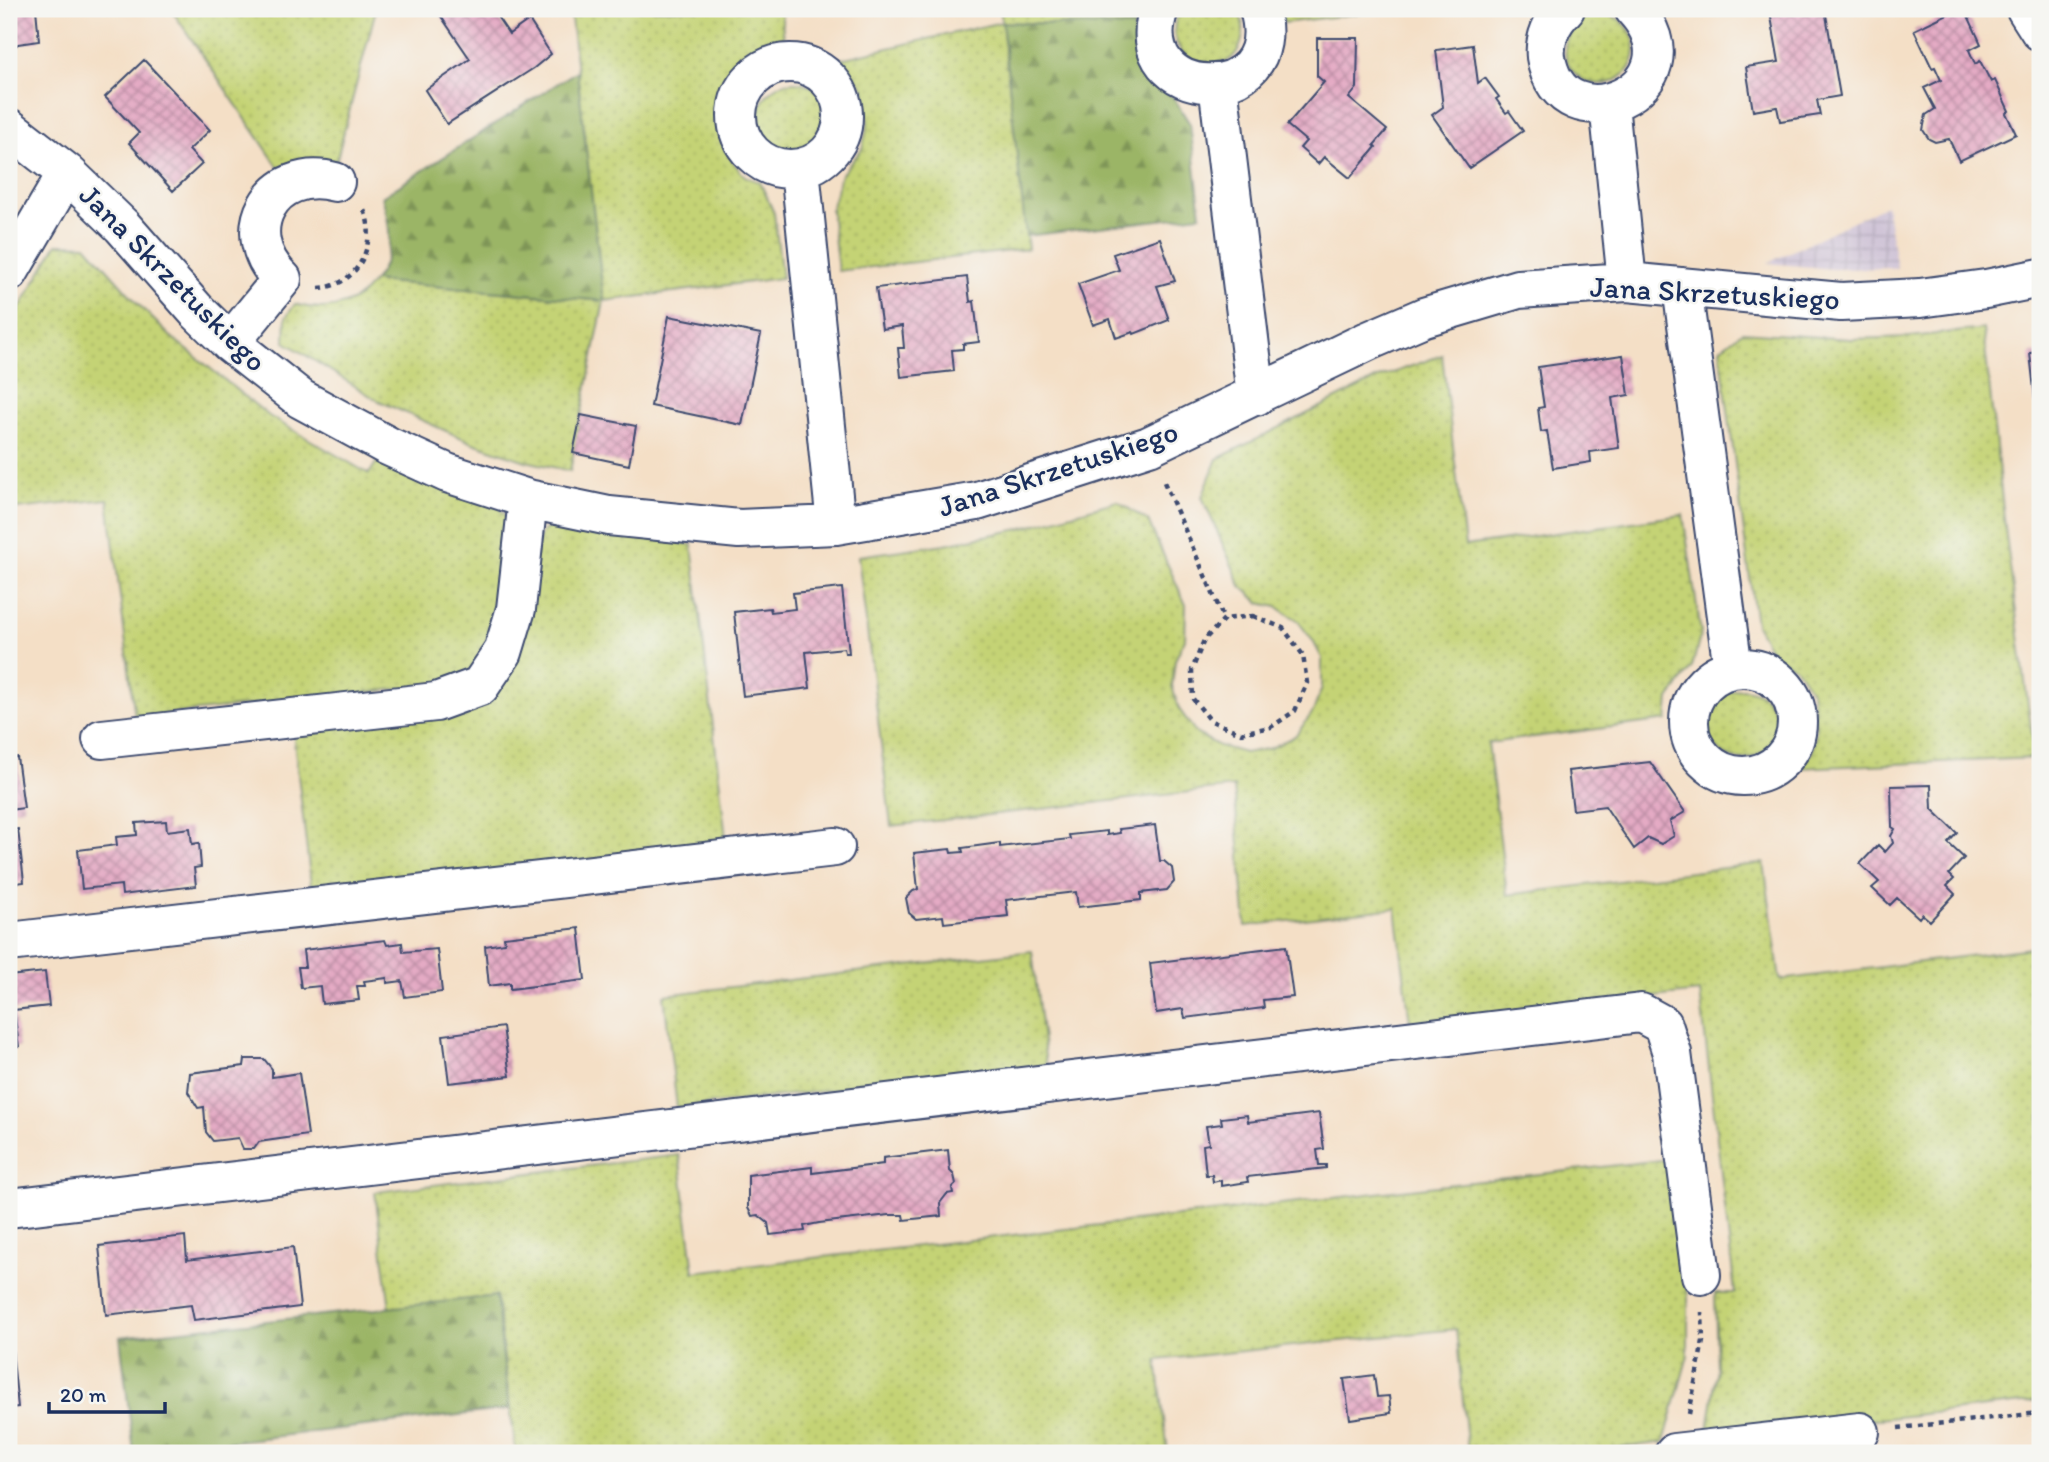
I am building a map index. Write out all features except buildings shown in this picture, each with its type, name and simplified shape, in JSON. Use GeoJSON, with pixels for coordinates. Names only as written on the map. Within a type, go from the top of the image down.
{"type":"FeatureCollection","features":[{"type":"Feature","properties":{"kind":"street"},"geometry":{"type":"LineString","coordinates":[[1158,9],[1154,27],[1161,58],[1172,71],[1202,84],[1218,84],[1243,72],[1259,50],[1263,37],[1259,9]]}},
{"type":"Feature","properties":{"kind":"street"},"geometry":{"type":"LineString","coordinates":[[1565,9],[1549,31],[1545,50],[1548,69],[1568,95],[1587,103],[1609,104],[1625,98],[1641,85],[1652,60],[1653,42],[1644,20],[1634,9]]}},
{"type":"Feature","properties":{"kind":"street"},"geometry":{"type":"LineString","coordinates":[[2026,9],[2040,31]]}},
{"type":"Feature","properties":{"kind":"street"},"geometry":{"type":"LineString","coordinates":[[1218,84],[1256,396]]}},
{"type":"Feature","properties":{"kind":"street"},"geometry":{"type":"LineString","coordinates":[[1609,104],[1627,282]]}},
{"type":"Feature","properties":{"kind":"street","name":"Jana Skrzetuskiego"},"geometry":{"type":"LineString","coordinates":[[9,128],[67,173],[122,226],[196,310],[230,343],[300,399],[388,446],[447,473],[528,499],[610,516],[739,529],[836,525],[977,501],[1149,446],[1424,317],[1518,289],[1627,282],[1841,302],[1920,298],[2040,278]]}},
{"type":"Feature","properties":{"kind":"street"},"geometry":{"type":"LineString","coordinates":[[800,170],[836,525]]}},
{"type":"Feature","properties":{"kind":"street"},"geometry":{"type":"LineString","coordinates":[[9,272],[67,173]]}},
{"type":"Feature","properties":{"kind":"street"},"geometry":{"type":"LineString","coordinates":[[230,343],[282,279],[264,256],[259,238],[261,219],[270,201],[283,188],[301,180],[320,178],[335,182]]}},
{"type":"Feature","properties":{"kind":"street"},"geometry":{"type":"LineString","coordinates":[[1682,287],[1733,669]]}},
{"type":"Feature","properties":{"kind":"street"},"geometry":{"type":"LineString","coordinates":[[102,739],[436,702],[480,686],[503,652],[516,609],[528,499]]}},
{"type":"Feature","properties":{"kind":"street"},"geometry":{"type":"LineString","coordinates":[[9,942],[835,847]]}},
{"type":"Feature","properties":{"kind":"street"},"geometry":{"type":"LineString","coordinates":[[9,1208],[1642,1013],[1663,1025],[1672,1053],[1701,1275]]}},
{"type":"Feature","properties":{"kind":"street"},"geometry":{"type":"LineString","coordinates":[[1678,1453],[1860,1432]]}},
{"type":"Feature","properties":{"kind":"path"},"geometry":{"type":"LineString","coordinates":[[282,279],[310,288],[326,288],[341,282],[354,272],[363,260],[369,244],[366,214],[358,200],[335,182]]}},
{"type":"Feature","properties":{"kind":"path"},"geometry":{"type":"LineString","coordinates":[[1149,446],[1224,619]]}},
{"type":"Feature","properties":{"kind":"path"},"geometry":{"type":"LineString","coordinates":[[1253,616],[1283,628],[1303,655],[1307,683],[1295,711],[1271,727],[1241,733],[1211,721],[1193,699],[1192,670],[1204,640],[1224,619],[1253,616]]}},
{"type":"Feature","properties":{"kind":"path"},"geometry":{"type":"LineString","coordinates":[[1678,1453],[1703,1341],[1701,1275]]}},
{"type":"Feature","properties":{"kind":"path"},"geometry":{"type":"LineString","coordinates":[[1860,1432],[2040,1413]]}},
{"type":"Feature","properties":{"kind":"shaded area"},"geometry":{"type":"Polygon","coordinates":[[[1886,205],[1897,268],[1832,269],[1768,263],[1886,205]]]}},
{"type":"Feature","properties":{"kind":"green space"},"geometry":{"type":"Polygon","coordinates":[[[171,9],[376,9],[336,162],[307,160],[279,168],[171,9]]]}},
{"type":"Feature","properties":{"kind":"green space"},"geometry":{"type":"Polygon","coordinates":[[[570,9],[781,9],[784,41],[758,49],[733,71],[720,101],[718,117],[725,149],[744,175],[760,182],[774,213],[782,278],[604,301],[570,471],[526,461],[473,443],[377,400],[285,342],[286,317],[295,304],[319,308],[335,307],[360,295],[374,281],[603,301],[570,9]]]}},
{"type":"Feature","properties":{"kind":"green space"},"geometry":{"type":"Polygon","coordinates":[[[1000,9],[1137,9],[1134,27],[1002,22],[1000,9]]]}},
{"type":"Feature","properties":{"kind":"green space"},"geometry":{"type":"Polygon","coordinates":[[[1180,9],[1237,9],[1243,35],[1237,52],[1224,63],[1214,65],[1193,61],[1185,55],[1179,48],[1174,29],[1180,9]]]}},
{"type":"Feature","properties":{"kind":"green space"},"geometry":{"type":"Polygon","coordinates":[[[1279,9],[1395,9],[1284,23],[1279,9]]]}},
{"type":"Feature","properties":{"kind":"green space"},"geometry":{"type":"Polygon","coordinates":[[[1600,14],[1625,24],[1635,49],[1625,74],[1600,84],[1575,74],[1565,49],[1575,24],[1600,14]]]}},
{"type":"Feature","properties":{"kind":"green space"},"geometry":{"type":"Polygon","coordinates":[[[1002,22],[1028,249],[838,271],[831,210],[841,175],[862,149],[868,124],[864,88],[840,59],[1002,22]]]}},
{"type":"Feature","properties":{"kind":"green space"},"geometry":{"type":"Polygon","coordinates":[[[1002,22],[1134,27],[1135,44],[1142,69],[1154,83],[1173,97],[1190,124],[1201,215],[1026,236],[1002,22]]]}},
{"type":"Feature","properties":{"kind":"green space"},"geometry":{"type":"Polygon","coordinates":[[[577,71],[604,301],[374,281],[381,271],[388,251],[388,219],[382,197],[577,71]]]}},
{"type":"Feature","properties":{"kind":"green space"},"geometry":{"type":"Polygon","coordinates":[[[801,82],[814,88],[823,97],[827,103],[827,131],[819,142],[808,150],[787,152],[769,142],[761,131],[759,110],[769,92],[780,84],[801,82]]]}},
{"type":"Feature","properties":{"kind":"green space"},"geometry":{"type":"Polygon","coordinates":[[[57,244],[86,245],[169,335],[269,416],[369,474],[378,460],[497,505],[508,519],[508,540],[485,649],[468,673],[451,683],[135,718],[108,499],[9,510],[9,326],[57,244]]]}},
{"type":"Feature","properties":{"kind":"green space"},"geometry":{"type":"Polygon","coordinates":[[[1983,329],[2035,758],[1800,768],[1812,753],[1816,732],[1812,692],[1795,667],[1773,655],[1756,625],[1720,349],[1742,332],[1850,339],[1910,337],[1983,329]]]}},
{"type":"Feature","properties":{"kind":"green space"},"geometry":{"type":"Polygon","coordinates":[[[1442,355],[1465,546],[1683,515],[1701,633],[1692,667],[1669,699],[1667,720],[1488,743],[1507,895],[1764,863],[1780,980],[2040,947],[2040,1401],[1707,1438],[1717,1368],[1715,1293],[1735,1293],[1700,992],[1410,1023],[1396,908],[1246,926],[1234,787],[891,826],[858,556],[945,544],[1020,529],[1117,501],[1148,521],[1186,605],[1185,639],[1175,660],[1172,686],[1179,709],[1197,734],[1219,746],[1245,753],[1271,748],[1295,736],[1313,712],[1322,687],[1322,658],[1297,620],[1277,607],[1260,603],[1241,586],[1202,497],[1217,459],[1376,379],[1442,355]]]}},
{"type":"Feature","properties":{"kind":"green space"},"geometry":{"type":"Polygon","coordinates":[[[557,522],[692,545],[727,847],[312,894],[293,732],[477,703],[542,532],[557,522]]]}},
{"type":"Feature","properties":{"kind":"green space"},"geometry":{"type":"Polygon","coordinates":[[[1749,689],[1762,695],[1771,704],[1775,710],[1775,738],[1767,749],[1756,757],[1735,759],[1717,749],[1709,738],[1707,717],[1717,699],[1728,691],[1749,689]]]}},
{"type":"Feature","properties":{"kind":"green space"},"geometry":{"type":"Polygon","coordinates":[[[1032,951],[1046,1065],[677,1108],[664,995],[1032,951]]]}},
{"type":"Feature","properties":{"kind":"green space"},"geometry":{"type":"Polygon","coordinates":[[[679,1155],[694,1272],[1670,1159],[1688,1297],[1688,1355],[1664,1442],[1581,1453],[1468,1453],[1456,1329],[1157,1360],[1168,1453],[516,1453],[496,1296],[390,1309],[375,1192],[679,1155]]]}},
{"type":"Feature","properties":{"kind":"green space"},"geometry":{"type":"Polygon","coordinates":[[[496,1296],[509,1409],[134,1453],[120,1337],[496,1296]]]}}]}
